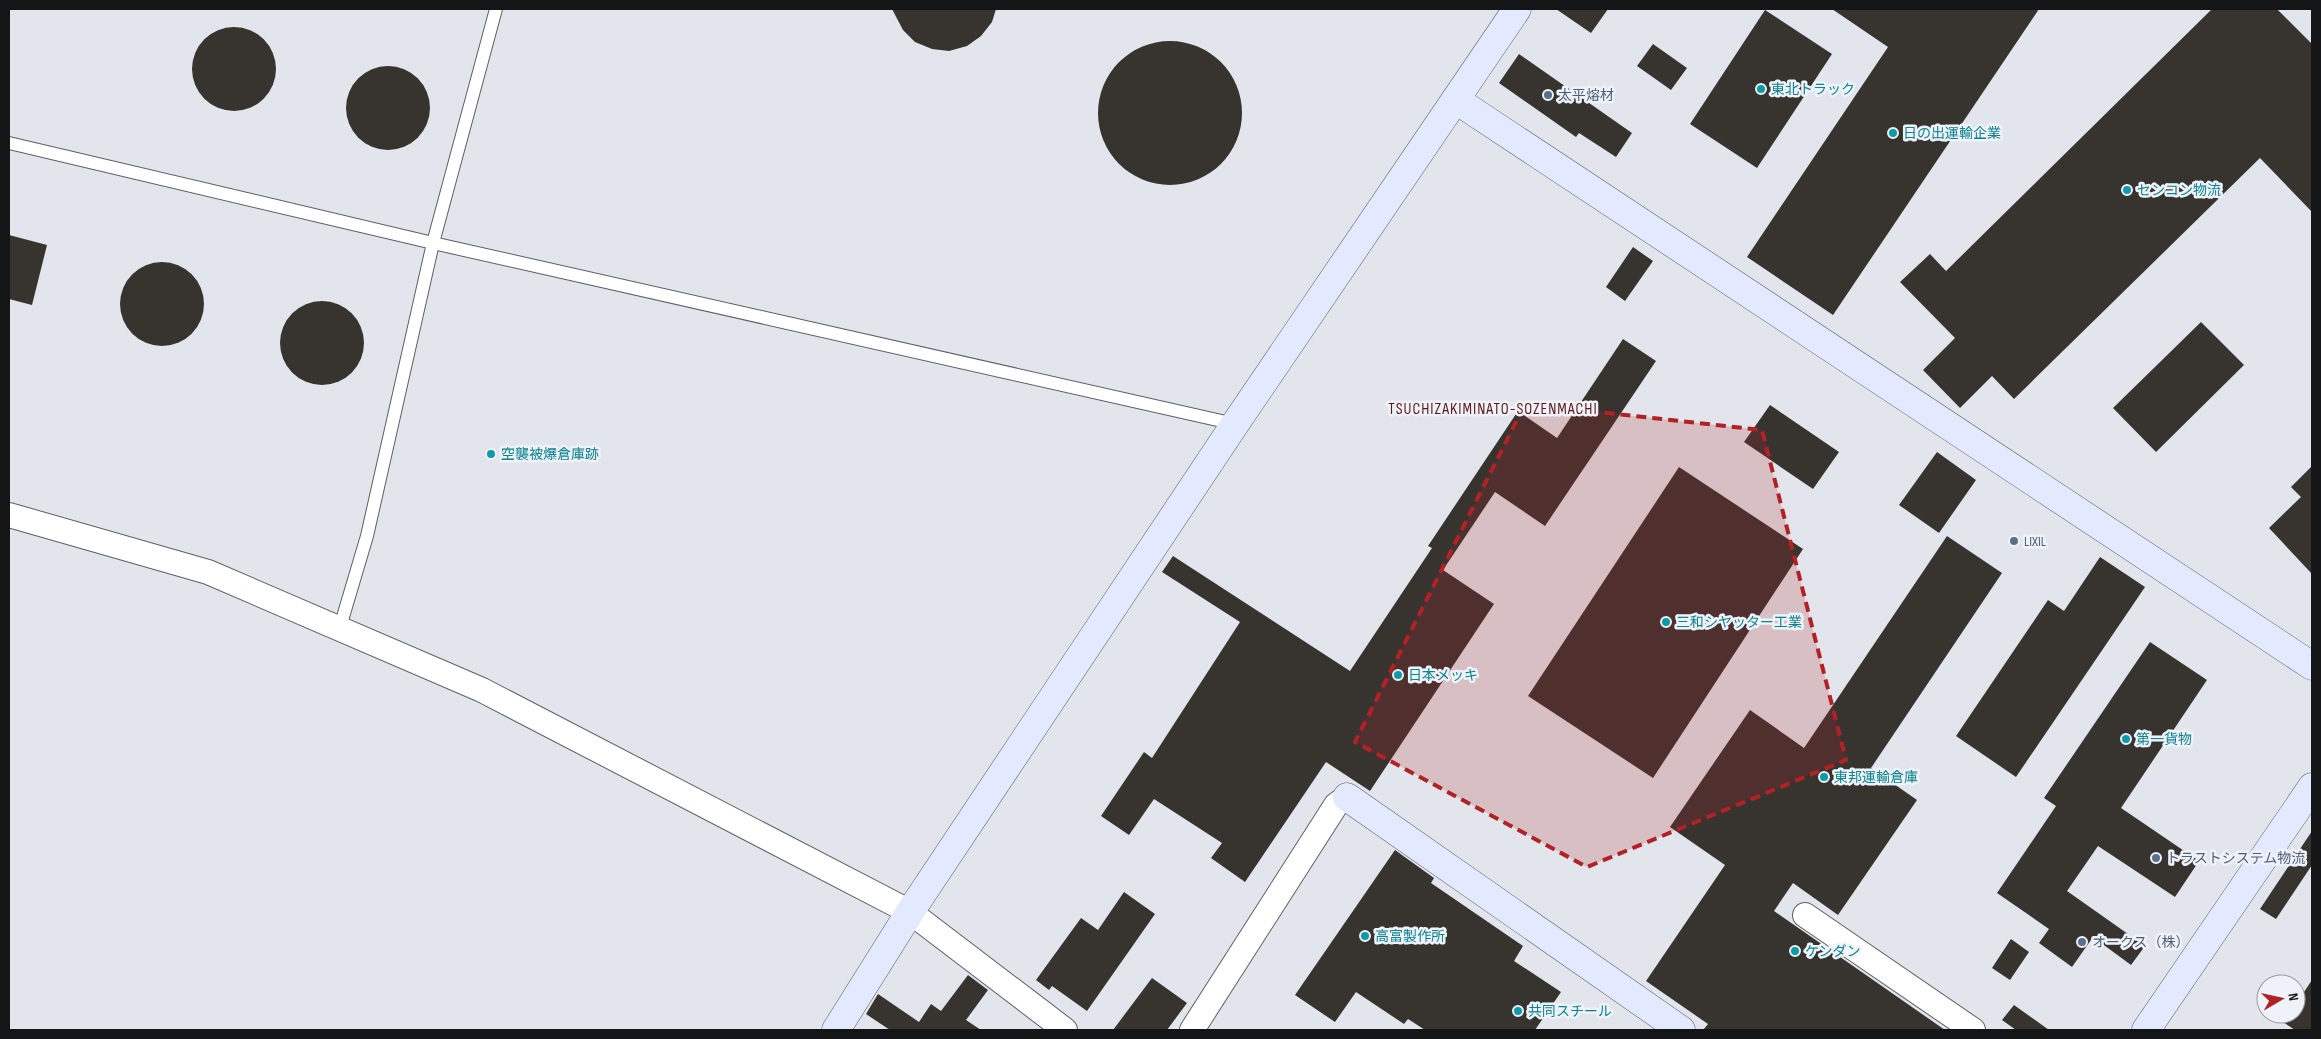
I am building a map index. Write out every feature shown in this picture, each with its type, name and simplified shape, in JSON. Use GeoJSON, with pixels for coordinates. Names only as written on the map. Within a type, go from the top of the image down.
{"type":"FeatureCollection","features":[{"type":"Feature","properties":{"kind":"street"},"geometry":{"type":"LineString","coordinates":[[836,1030],[910,912],[1235,424],[1517,9]]}},
{"type":"Feature","properties":{"kind":"street"},"geometry":{"type":"LineString","coordinates":[[1456,100],[2312,666]]}},
{"type":"Feature","properties":{"kind":"street"},"geometry":{"type":"LineString","coordinates":[[9,515],[208,572],[340,627],[482,690],[910,912],[1065,1030]]}},
{"type":"Feature","properties":{"kind":"street"},"geometry":{"type":"LineString","coordinates":[[2146,1030],[2312,787]]}},
{"type":"Feature","properties":{"kind":"street"},"geometry":{"type":"LineString","coordinates":[[1192,1030],[1336,805],[1347,797],[1681,1030]]}},
{"type":"Feature","properties":{"kind":"street"},"geometry":{"type":"LineString","coordinates":[[1806,915],[1973,1030]]}},
{"type":"Feature","properties":{"kind":"lane"},"geometry":{"type":"LineString","coordinates":[[340,627],[367,536],[433,243],[496,9]]}},
{"type":"Feature","properties":{"kind":"lane"},"geometry":{"type":"LineString","coordinates":[[9,143],[433,243],[1235,424]]}},
{"type":"Feature","properties":{"kind":"highlighted area"},"geometry":{"type":"Polygon","coordinates":[[[1525,404],[1762,430],[1846,760],[1587,867],[1355,742],[1525,404]]]}},
{"type":"Feature","properties":{"kind":"building"},"geometry":{"type":"Polygon","coordinates":[[[892,9],[996,9],[992,22],[981,36],[967,46],[949,51],[932,49],[915,42],[903,30],[892,9]]]}},
{"type":"Feature","properties":{"kind":"building"},"geometry":{"type":"Polygon","coordinates":[[[1556,9],[1608,9],[1591,33],[1556,9]]]}},
{"type":"Feature","properties":{"kind":"building","name":"日の出運輸企業"},"geometry":{"type":"Polygon","coordinates":[[[1832,9],[2039,9],[1833,315],[1747,257],[1888,47],[1832,9]]]}},
{"type":"Feature","properties":{"kind":"building","name":"センコン物流"},"geometry":{"type":"Polygon","coordinates":[[[2212,9],[2277,9],[2312,44],[2312,212],[2260,158],[2014,399],[1992,376],[1960,408],[1923,370],[1955,338],[1900,282],[1930,254],[1946,271],[2212,9]]]}},
{"type":"Feature","properties":{"kind":"building","name":"東北トラック"},"geometry":{"type":"Polygon","coordinates":[[[1765,10],[1832,54],[1757,168],[1690,124],[1765,10]]]}},
{"type":"Feature","properties":{"kind":"building"},"geometry":{"type":"Polygon","coordinates":[[[234,27],[257,34],[269,46],[276,69],[269,92],[257,104],[234,111],[211,104],[199,92],[192,69],[199,46],[211,34],[234,27]]]}},
{"type":"Feature","properties":{"kind":"building"},"geometry":{"type":"Polygon","coordinates":[[[1170,41],[1198,46],[1221,62],[1237,85],[1242,113],[1237,141],[1221,164],[1198,180],[1170,185],[1142,180],[1119,164],[1103,141],[1098,113],[1103,85],[1119,62],[1142,46],[1170,41]]]}},
{"type":"Feature","properties":{"kind":"building"},"geometry":{"type":"Polygon","coordinates":[[[1653,44],[1687,68],[1671,90],[1637,66],[1653,44]]]}},
{"type":"Feature","properties":{"kind":"building","name":"太平熔材"},"geometry":{"type":"Polygon","coordinates":[[[1519,54],[1632,133],[1616,157],[1579,133],[1576,137],[1499,83],[1519,54]]]}},
{"type":"Feature","properties":{"kind":"building"},"geometry":{"type":"Polygon","coordinates":[[[388,66],[411,73],[423,85],[430,108],[423,131],[411,143],[388,150],[365,143],[353,131],[346,108],[353,85],[365,73],[388,66]]]}},
{"type":"Feature","properties":{"kind":"building"},"geometry":{"type":"Polygon","coordinates":[[[9,235],[47,245],[32,305],[9,299],[9,235]]]}},
{"type":"Feature","properties":{"kind":"building"},"geometry":{"type":"Polygon","coordinates":[[[1633,247],[1653,261],[1625,301],[1606,287],[1633,247]]]}},
{"type":"Feature","properties":{"kind":"building"},"geometry":{"type":"Polygon","coordinates":[[[162,262],[185,269],[197,281],[204,304],[197,327],[185,339],[162,346],[139,339],[127,327],[120,304],[127,281],[139,269],[162,262]]]}},
{"type":"Feature","properties":{"kind":"building"},"geometry":{"type":"Polygon","coordinates":[[[322,301],[345,308],[357,320],[364,343],[357,366],[345,378],[322,385],[299,378],[287,366],[280,343],[287,320],[299,308],[322,301]]]}},
{"type":"Feature","properties":{"kind":"building"},"geometry":{"type":"Polygon","coordinates":[[[2201,322],[2244,365],[2156,452],[2113,408],[2201,322]]]}},
{"type":"Feature","properties":{"kind":"building"},"geometry":{"type":"Polygon","coordinates":[[[1623,339],[1656,361],[1545,526],[1495,492],[1443,570],[1494,604],[1370,791],[1326,762],[1245,882],[1211,858],[1222,843],[1154,799],[1129,835],[1101,816],[1144,752],[1152,758],[1240,622],[1162,572],[1173,556],[1350,671],[1432,548],[1428,546],[1518,411],[1557,438],[1623,339]]]}},
{"type":"Feature","properties":{"kind":"building"},"geometry":{"type":"Polygon","coordinates":[[[1770,405],[1839,452],[1813,489],[1744,442],[1770,405]]]}},
{"type":"Feature","properties":{"kind":"building"},"geometry":{"type":"Polygon","coordinates":[[[1937,452],[1976,480],[1939,533],[1899,505],[1937,452]]]}},
{"type":"Feature","properties":{"kind":"building"},"geometry":{"type":"Polygon","coordinates":[[[2312,466],[2312,574],[2269,528],[2301,497],[2291,487],[2312,466]]]}},
{"type":"Feature","properties":{"kind":"building","name":"三和シヤッター工業"},"geometry":{"type":"Polygon","coordinates":[[[1679,467],[1803,549],[1653,778],[1528,696],[1679,467]]]}},
{"type":"Feature","properties":{"kind":"building"},"geometry":{"type":"Polygon","coordinates":[[[1947,536],[2002,573],[1871,768],[1917,800],[1838,915],[1793,883],[1774,911],[1945,1030],[1703,1030],[1708,1024],[1646,981],[1725,865],[1670,827],[1750,710],[1804,748],[1947,536]]]}},
{"type":"Feature","properties":{"kind":"building"},"geometry":{"type":"Polygon","coordinates":[[[2100,557],[2145,587],[2016,777],[1956,736],[2048,600],[2064,611],[2100,557]]]}},
{"type":"Feature","properties":{"kind":"building"},"geometry":{"type":"Polygon","coordinates":[[[2150,642],[2207,680],[2121,808],[2199,861],[2175,897],[2098,846],[2067,891],[2145,946],[2131,965],[2093,937],[2072,967],[2039,943],[2049,929],[1997,893],[2056,806],[2044,798],[2150,642]]]}},
{"type":"Feature","properties":{"kind":"building"},"geometry":{"type":"Polygon","coordinates":[[[2312,831],[2312,865],[2276,919],[2260,909],[2312,831]]]}},
{"type":"Feature","properties":{"kind":"building"},"geometry":{"type":"Polygon","coordinates":[[[1395,850],[1434,878],[1431,883],[1523,946],[1514,961],[1561,992],[1535,1030],[1425,1030],[1408,1019],[1404,1024],[1356,992],[1335,1022],[1295,995],[1395,850]]]}},
{"type":"Feature","properties":{"kind":"building"},"geometry":{"type":"Polygon","coordinates":[[[1124,892],[1155,914],[1087,1011],[1052,986],[1049,990],[1036,980],[1081,918],[1098,930],[1124,892]]]}},
{"type":"Feature","properties":{"kind":"building"},"geometry":{"type":"Polygon","coordinates":[[[2011,939],[2029,952],[2010,980],[1992,968],[2011,939]]]}},
{"type":"Feature","properties":{"kind":"building"},"geometry":{"type":"Polygon","coordinates":[[[968,975],[988,990],[966,1020],[981,1030],[890,1030],[866,1014],[878,994],[919,1022],[931,1004],[941,1011],[968,975]]]}},
{"type":"Feature","properties":{"kind":"building"},"geometry":{"type":"Polygon","coordinates":[[[1152,978],[1187,1003],[1167,1030],[1113,1030],[1152,978]]]}},
{"type":"Feature","properties":{"kind":"building"},"geometry":{"type":"Polygon","coordinates":[[[2312,980],[2312,1030],[2295,1030],[2286,1024],[2306,1024],[2306,989],[2312,980]]]}},
{"type":"Feature","properties":{"kind":"building"},"geometry":{"type":"Polygon","coordinates":[[[2014,1005],[2049,1030],[2016,1030],[2002,1020],[2014,1005]]]}},
{"type":"Feature","properties":{"kind":"place","name":"東北トラック"},"geometry":{"type":"Point","coordinates":[1761,89]}},
{"type":"Feature","properties":{"kind":"place","name":"太平熔材"},"geometry":{"type":"Point","coordinates":[1548,95]}},
{"type":"Feature","properties":{"kind":"place","name":"日の出運輸企業"},"geometry":{"type":"Point","coordinates":[1893,133]}},
{"type":"Feature","properties":{"kind":"place","name":"センコン物流"},"geometry":{"type":"Point","coordinates":[2127,190]}},
{"type":"Feature","properties":{"kind":"place","name":"空襲被爆倉庫跡"},"geometry":{"type":"Point","coordinates":[491,454]}},
{"type":"Feature","properties":{"kind":"place","name":"LIXIL"},"geometry":{"type":"Point","coordinates":[2014,541]}},
{"type":"Feature","properties":{"kind":"place","name":"三和シヤッター工業"},"geometry":{"type":"Point","coordinates":[1666,622]}},
{"type":"Feature","properties":{"kind":"place","name":"日本メッキ"},"geometry":{"type":"Point","coordinates":[1398,675]}},
{"type":"Feature","properties":{"kind":"place","name":"第一貨物"},"geometry":{"type":"Point","coordinates":[2126,739]}},
{"type":"Feature","properties":{"kind":"place","name":"東邦運輸倉庫"},"geometry":{"type":"Point","coordinates":[1824,777]}},
{"type":"Feature","properties":{"kind":"place","name":"トラストシステム物流"},"geometry":{"type":"Point","coordinates":[2156,858]}},
{"type":"Feature","properties":{"kind":"place","name":"高富製作所"},"geometry":{"type":"Point","coordinates":[1365,936]}},
{"type":"Feature","properties":{"kind":"place","name":"オークス（株）"},"geometry":{"type":"Point","coordinates":[2082,942]}},
{"type":"Feature","properties":{"kind":"place","name":"ケンダン"},"geometry":{"type":"Point","coordinates":[1795,951]}},
{"type":"Feature","properties":{"kind":"place","name":"共同スチール"},"geometry":{"type":"Point","coordinates":[1518,1011]}},
{"type":"Feature","properties":{"kind":"district","name":"TSUCHIZAKIMINATO-SOZENMACHI"},"geometry":{"type":"Point","coordinates":[1493,408]}}]}
